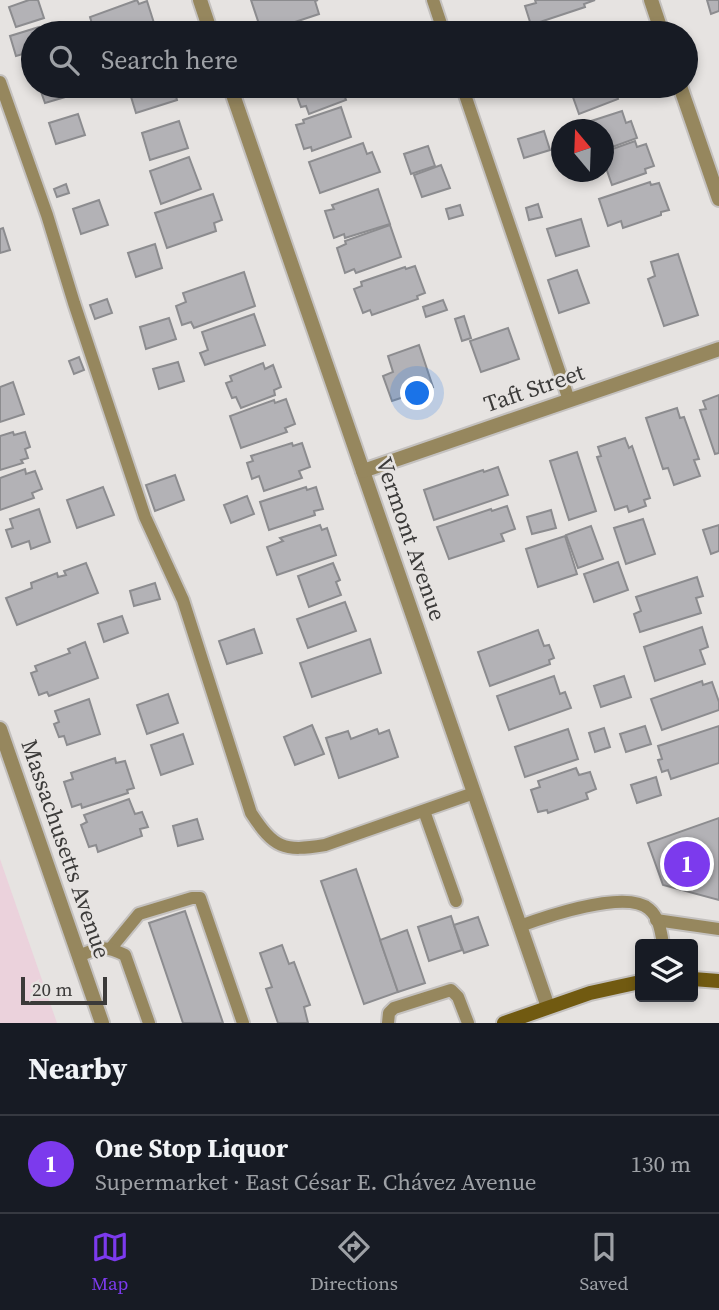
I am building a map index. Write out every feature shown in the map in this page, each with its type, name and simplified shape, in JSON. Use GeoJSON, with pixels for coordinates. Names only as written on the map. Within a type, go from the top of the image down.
{"type":"FeatureCollection","features":[{"type":"Feature","properties":{"kind":"street"},"geometry":{"type":"LineString","coordinates":[[200,0],[207,21]]}},
{"type":"Feature","properties":{"kind":"street"},"geometry":{"type":"LineString","coordinates":[[650,0],[658,21]]}},
{"type":"Feature","properties":{"kind":"street","name":"Vermont Avenue"},"geometry":{"type":"LineString","coordinates":[[234,98],[548,1007]]}},
{"type":"Feature","properties":{"kind":"street"},"geometry":{"type":"LineString","coordinates":[[684,98],[719,200]]}},
{"type":"Feature","properties":{"kind":"street","name":"Taft Street"},"geometry":{"type":"LineString","coordinates":[[363,471],[719,349]]}},
{"type":"Feature","properties":{"kind":"street","name":"Massachusetts Avenue"},"geometry":{"type":"LineString","coordinates":[[0,729],[102,1023]]}},
{"type":"Feature","properties":{"kind":"street"},"geometry":{"type":"LineString","coordinates":[[698,979],[719,981]]}},
{"type":"Feature","properties":{"kind":"street"},"geometry":{"type":"LineString","coordinates":[[504,1023],[615,986],[635,983]]}},
{"type":"Feature","properties":{"kind":"lane"},"geometry":{"type":"LineString","coordinates":[[433,0],[440,21]]}},
{"type":"Feature","properties":{"kind":"lane"},"geometry":{"type":"LineString","coordinates":[[0,82],[47,215],[145,517],[183,600],[251,813],[265,835],[284,847],[303,849],[324,845],[474,793]]}},
{"type":"Feature","properties":{"kind":"lane"},"geometry":{"type":"LineString","coordinates":[[466,98],[569,400]]}},
{"type":"Feature","properties":{"kind":"lane"},"geometry":{"type":"LineString","coordinates":[[424,811],[456,901]]}},
{"type":"Feature","properties":{"kind":"lane"},"geometry":{"type":"LineString","coordinates":[[111,948],[139,914],[200,898],[243,1023]]}},
{"type":"Feature","properties":{"kind":"lane"},"geometry":{"type":"LineString","coordinates":[[520,926],[573,909],[612,903],[643,905],[650,909],[656,920],[662,939]]}},
{"type":"Feature","properties":{"kind":"lane"},"geometry":{"type":"LineString","coordinates":[[656,920],[719,929]]}},
{"type":"Feature","properties":{"kind":"lane"},"geometry":{"type":"LineString","coordinates":[[79,956],[100,947],[111,948],[125,955],[149,1023]]}},
{"type":"Feature","properties":{"kind":"lane"},"geometry":{"type":"LineString","coordinates":[[388,1023],[388,1013],[394,1008],[451,990],[458,997],[468,1023]]}},
{"type":"Feature","properties":{"kind":"shaded area"},"geometry":{"type":"Polygon","coordinates":[[[0,859],[57,1023],[0,1023],[0,859]]]}},
{"type":"Feature","properties":{"kind":"building"},"geometry":{"type":"Polygon","coordinates":[[[29,0],[38,0],[44,18],[21,21],[21,25],[16,27],[9,7],[29,0]]]}},
{"type":"Feature","properties":{"kind":"building"},"geometry":{"type":"Polygon","coordinates":[[[137,0],[139,4],[147,1],[153,21],[91,21],[90,17],[137,0]]]}},
{"type":"Feature","properties":{"kind":"building"},"geometry":{"type":"Polygon","coordinates":[[[251,0],[318,0],[315,1],[319,14],[298,21],[258,21],[251,0]]]}},
{"type":"Feature","properties":{"kind":"building"},"geometry":{"type":"Polygon","coordinates":[[[535,0],[595,0],[584,4],[585,7],[543,21],[530,21],[525,6],[536,3],[535,0]]]}},
{"type":"Feature","properties":{"kind":"building"},"geometry":{"type":"Polygon","coordinates":[[[707,0],[719,0],[719,11],[711,14],[707,0]]]}},
{"type":"Feature","properties":{"kind":"building"},"geometry":{"type":"Polygon","coordinates":[[[21,33],[21,55],[16,56],[10,36],[21,33]]]}},
{"type":"Feature","properties":{"kind":"building"},"geometry":{"type":"Polygon","coordinates":[[[43,98],[62,98],[45,103],[43,98]]]}},
{"type":"Feature","properties":{"kind":"building"},"geometry":{"type":"Polygon","coordinates":[[[131,98],[176,98],[177,100],[136,113],[131,98]]]}},
{"type":"Feature","properties":{"kind":"building"},"geometry":{"type":"Polygon","coordinates":[[[298,98],[346,100],[309,114],[306,106],[301,107],[298,98]]]}},
{"type":"Feature","properties":{"kind":"building"},"geometry":{"type":"Polygon","coordinates":[[[573,98],[618,98],[618,99],[579,114],[573,98]]]}},
{"type":"Feature","properties":{"kind":"building"},"geometry":{"type":"Polygon","coordinates":[[[341,107],[351,137],[312,151],[311,147],[304,149],[296,125],[341,107]]]}},
{"type":"Feature","properties":{"kind":"building"},"geometry":{"type":"Polygon","coordinates":[[[622,111],[626,123],[631,121],[637,138],[614,146],[614,119],[597,119],[622,111]]]}},
{"type":"Feature","properties":{"kind":"building"},"geometry":{"type":"Polygon","coordinates":[[[78,114],[85,135],[56,144],[49,123],[78,114]]]}},
{"type":"Feature","properties":{"kind":"building"},"geometry":{"type":"Polygon","coordinates":[[[179,121],[188,148],[150,160],[142,133],[179,121]]]}},
{"type":"Feature","properties":{"kind":"building"},"geometry":{"type":"Polygon","coordinates":[[[544,131],[550,150],[524,158],[518,139],[544,131]]]}},
{"type":"Feature","properties":{"kind":"building"},"geometry":{"type":"Polygon","coordinates":[[[635,141],[637,147],[646,144],[654,166],[645,169],[646,173],[612,185],[614,148],[635,141]]]}},
{"type":"Feature","properties":{"kind":"building"},"geometry":{"type":"Polygon","coordinates":[[[363,143],[367,154],[372,152],[380,172],[320,193],[309,162],[363,143]]]}},
{"type":"Feature","properties":{"kind":"building"},"geometry":{"type":"Polygon","coordinates":[[[428,146],[435,166],[411,174],[404,154],[428,146]]]}},
{"type":"Feature","properties":{"kind":"building"},"geometry":{"type":"Polygon","coordinates":[[[189,157],[201,189],[161,204],[150,171],[189,157]]]}},
{"type":"Feature","properties":{"kind":"building"},"geometry":{"type":"Polygon","coordinates":[[[441,165],[450,188],[422,197],[414,175],[441,165]]]}},
{"type":"Feature","properties":{"kind":"building"},"geometry":{"type":"Polygon","coordinates":[[[650,182],[651,185],[659,183],[669,210],[623,228],[621,221],[608,226],[599,199],[650,182]]]}},
{"type":"Feature","properties":{"kind":"building"},"geometry":{"type":"Polygon","coordinates":[[[66,184],[69,193],[57,197],[54,189],[66,184]]]}},
{"type":"Feature","properties":{"kind":"building"},"geometry":{"type":"Polygon","coordinates":[[[378,189],[390,224],[345,238],[344,234],[334,238],[325,211],[334,209],[332,205],[378,189]]]}},
{"type":"Feature","properties":{"kind":"building"},"geometry":{"type":"Polygon","coordinates":[[[213,194],[222,220],[214,223],[216,231],[167,248],[155,213],[213,194]]]}},
{"type":"Feature","properties":{"kind":"building"},"geometry":{"type":"Polygon","coordinates":[[[99,200],[108,225],[81,234],[73,209],[99,200]]]}},
{"type":"Feature","properties":{"kind":"building"},"geometry":{"type":"Polygon","coordinates":[[[538,204],[542,217],[529,220],[526,208],[538,204]]]}},
{"type":"Feature","properties":{"kind":"building"},"geometry":{"type":"Polygon","coordinates":[[[460,205],[463,215],[449,219],[446,209],[460,205]]]}},
{"type":"Feature","properties":{"kind":"building"},"geometry":{"type":"Polygon","coordinates":[[[581,219],[589,246],[556,256],[547,229],[581,219]]]}},
{"type":"Feature","properties":{"kind":"building"},"geometry":{"type":"Polygon","coordinates":[[[390,225],[401,257],[356,273],[354,269],[345,273],[337,248],[346,244],[345,241],[390,225]]]}},
{"type":"Feature","properties":{"kind":"building"},"geometry":{"type":"Polygon","coordinates":[[[3,228],[10,250],[0,253],[0,229],[3,228]]]}},
{"type":"Feature","properties":{"kind":"building"},"geometry":{"type":"Polygon","coordinates":[[[155,244],[162,268],[136,277],[128,253],[155,244]]]}},
{"type":"Feature","properties":{"kind":"building"},"geometry":{"type":"Polygon","coordinates":[[[678,254],[698,315],[664,326],[648,279],[655,276],[651,262],[678,254]]]}},
{"type":"Feature","properties":{"kind":"building"},"geometry":{"type":"Polygon","coordinates":[[[415,266],[425,293],[417,296],[418,299],[372,315],[370,310],[363,313],[354,289],[362,286],[361,282],[415,266]]]}},
{"type":"Feature","properties":{"kind":"building"},"geometry":{"type":"Polygon","coordinates":[[[577,270],[589,303],[559,313],[548,280],[577,270]]]}},
{"type":"Feature","properties":{"kind":"building"},"geometry":{"type":"Polygon","coordinates":[[[244,272],[255,306],[194,328],[191,322],[182,325],[176,306],[186,302],[183,293],[244,272]]]}},
{"type":"Feature","properties":{"kind":"building"},"geometry":{"type":"Polygon","coordinates":[[[107,299],[112,313],[95,319],[90,305],[107,299]]]}},
{"type":"Feature","properties":{"kind":"building"},"geometry":{"type":"Polygon","coordinates":[[[443,300],[447,310],[426,317],[423,307],[443,300]]]}},
{"type":"Feature","properties":{"kind":"building"},"geometry":{"type":"Polygon","coordinates":[[[254,314],[265,345],[205,365],[200,353],[208,350],[202,332],[254,314]]]}},
{"type":"Feature","properties":{"kind":"building"},"geometry":{"type":"Polygon","coordinates":[[[464,316],[471,338],[462,341],[455,319],[464,316]]]}},
{"type":"Feature","properties":{"kind":"building"},"geometry":{"type":"Polygon","coordinates":[[[169,318],[176,339],[146,349],[140,327],[169,318]]]}},
{"type":"Feature","properties":{"kind":"building"},"geometry":{"type":"Polygon","coordinates":[[[508,328],[519,359],[481,372],[470,341],[508,328]]]}},
{"type":"Feature","properties":{"kind":"building"},"geometry":{"type":"Polygon","coordinates":[[[419,345],[433,387],[392,401],[383,376],[393,372],[388,356],[419,345]]]}},
{"type":"Feature","properties":{"kind":"building"},"geometry":{"type":"Polygon","coordinates":[[[79,357],[84,370],[74,374],[69,361],[79,357]]]}},
{"type":"Feature","properties":{"kind":"building"},"geometry":{"type":"Polygon","coordinates":[[[178,362],[184,381],[159,389],[153,369],[178,362]]]}},
{"type":"Feature","properties":{"kind":"building"},"geometry":{"type":"Polygon","coordinates":[[[263,363],[265,369],[273,365],[281,387],[274,390],[275,395],[241,408],[236,397],[232,398],[226,383],[232,381],[230,376],[263,363]]]}},
{"type":"Feature","properties":{"kind":"building"},"geometry":{"type":"Polygon","coordinates":[[[13,382],[24,414],[0,422],[0,387],[13,382]]]}},
{"type":"Feature","properties":{"kind":"building"},"geometry":{"type":"Polygon","coordinates":[[[719,395],[719,453],[715,454],[700,410],[706,409],[703,401],[719,395]]]}},
{"type":"Feature","properties":{"kind":"building"},"geometry":{"type":"Polygon","coordinates":[[[286,399],[295,424],[285,428],[287,432],[241,448],[230,416],[274,400],[275,403],[286,399]]]}},
{"type":"Feature","properties":{"kind":"building"},"geometry":{"type":"Polygon","coordinates":[[[677,408],[680,418],[684,417],[699,459],[694,460],[700,476],[674,485],[668,468],[663,469],[646,418],[677,408]]]}},
{"type":"Feature","properties":{"kind":"building"},"geometry":{"type":"Polygon","coordinates":[[[13,432],[14,435],[25,432],[30,447],[25,449],[28,458],[21,460],[23,463],[0,470],[0,436],[13,432]]]}},
{"type":"Feature","properties":{"kind":"building"},"geometry":{"type":"Polygon","coordinates":[[[625,438],[629,448],[632,446],[650,498],[644,500],[646,506],[629,512],[627,506],[615,510],[597,457],[601,456],[598,447],[625,438]]]}},
{"type":"Feature","properties":{"kind":"building"},"geometry":{"type":"Polygon","coordinates":[[[292,443],[293,446],[302,443],[310,467],[299,471],[302,478],[264,491],[259,476],[252,479],[247,463],[253,461],[251,456],[292,443]]]}},
{"type":"Feature","properties":{"kind":"building"},"geometry":{"type":"Polygon","coordinates":[[[577,452],[596,511],[569,520],[550,461],[577,452]]]}},
{"type":"Feature","properties":{"kind":"building"},"geometry":{"type":"Polygon","coordinates":[[[498,467],[508,495],[434,520],[424,490],[498,467]]]}},
{"type":"Feature","properties":{"kind":"building"},"geometry":{"type":"Polygon","coordinates":[[[25,469],[26,474],[35,471],[42,489],[32,493],[34,498],[0,510],[0,478],[25,469]]]}},
{"type":"Feature","properties":{"kind":"building"},"geometry":{"type":"Polygon","coordinates":[[[175,475],[184,500],[155,511],[146,485],[175,475]]]}},
{"type":"Feature","properties":{"kind":"building"},"geometry":{"type":"Polygon","coordinates":[[[103,487],[114,515],[77,528],[67,500],[103,487]]]}},
{"type":"Feature","properties":{"kind":"building"},"geometry":{"type":"Polygon","coordinates":[[[306,487],[307,490],[316,487],[323,509],[314,511],[315,515],[269,530],[260,502],[306,487]]]}},
{"type":"Feature","properties":{"kind":"building"},"geometry":{"type":"Polygon","coordinates":[[[247,496],[254,514],[231,523],[224,505],[247,496]]]}},
{"type":"Feature","properties":{"kind":"building"},"geometry":{"type":"Polygon","coordinates":[[[507,506],[515,529],[501,534],[504,541],[449,559],[437,527],[507,506]]]}},
{"type":"Feature","properties":{"kind":"building"},"geometry":{"type":"Polygon","coordinates":[[[39,509],[50,542],[31,549],[29,541],[12,547],[6,530],[13,528],[10,519],[39,509]]]}},
{"type":"Feature","properties":{"kind":"building"},"geometry":{"type":"Polygon","coordinates":[[[551,510],[556,528],[532,534],[527,517],[551,510]]]}},
{"type":"Feature","properties":{"kind":"building"},"geometry":{"type":"Polygon","coordinates":[[[643,519],[655,554],[626,564],[614,528],[643,519]]]}},
{"type":"Feature","properties":{"kind":"building"},"geometry":{"type":"Polygon","coordinates":[[[320,525],[322,530],[327,528],[336,555],[277,575],[267,547],[283,541],[280,538],[320,525]]]}},
{"type":"Feature","properties":{"kind":"building"},"geometry":{"type":"Polygon","coordinates":[[[719,525],[719,551],[711,554],[703,530],[719,525]]]}},
{"type":"Feature","properties":{"kind":"building"},"geometry":{"type":"Polygon","coordinates":[[[591,526],[603,559],[578,568],[566,535],[591,526]]]}},
{"type":"Feature","properties":{"kind":"building"},"geometry":{"type":"Polygon","coordinates":[[[565,536],[577,574],[538,587],[526,549],[565,536]]]}},
{"type":"Feature","properties":{"kind":"building"},"geometry":{"type":"Polygon","coordinates":[[[618,562],[628,590],[594,602],[584,574],[618,562]]]}},
{"type":"Feature","properties":{"kind":"building"},"geometry":{"type":"Polygon","coordinates":[[[86,563],[98,593],[17,625],[6,598],[32,588],[31,583],[57,573],[58,577],[66,575],[64,571],[86,563]]]}},
{"type":"Feature","properties":{"kind":"building"},"geometry":{"type":"Polygon","coordinates":[[[333,563],[340,580],[336,582],[341,595],[309,607],[298,576],[333,563]]]}},
{"type":"Feature","properties":{"kind":"building"},"geometry":{"type":"Polygon","coordinates":[[[697,577],[703,596],[696,598],[701,613],[640,632],[634,614],[641,611],[636,597],[697,577]]]}},
{"type":"Feature","properties":{"kind":"building"},"geometry":{"type":"Polygon","coordinates":[[[155,583],[160,599],[134,606],[130,591],[155,583]]]}},
{"type":"Feature","properties":{"kind":"building"},"geometry":{"type":"Polygon","coordinates":[[[345,602],[356,631],[308,648],[297,619],[345,602]]]}},
{"type":"Feature","properties":{"kind":"building"},"geometry":{"type":"Polygon","coordinates":[[[122,616],[128,633],[104,642],[98,624],[122,616]]]}},
{"type":"Feature","properties":{"kind":"building"},"geometry":{"type":"Polygon","coordinates":[[[702,627],[708,647],[700,650],[705,664],[655,681],[644,647],[702,627]]]}},
{"type":"Feature","properties":{"kind":"building"},"geometry":{"type":"Polygon","coordinates":[[[254,629],[262,653],[227,664],[219,641],[254,629]]]}},
{"type":"Feature","properties":{"kind":"building"},"geometry":{"type":"Polygon","coordinates":[[[538,630],[544,646],[549,645],[554,658],[549,660],[550,664],[490,686],[478,652],[538,630]]]}},
{"type":"Feature","properties":{"kind":"building"},"geometry":{"type":"Polygon","coordinates":[[[370,639],[381,673],[312,697],[300,663],[370,639]]]}},
{"type":"Feature","properties":{"kind":"building"},"geometry":{"type":"Polygon","coordinates":[[[85,642],[98,678],[49,696],[47,692],[39,695],[31,673],[37,671],[35,666],[70,653],[68,649],[85,642]]]}},
{"type":"Feature","properties":{"kind":"building"},"geometry":{"type":"Polygon","coordinates":[[[554,676],[560,694],[565,692],[571,708],[509,730],[497,696],[554,676]]]}},
{"type":"Feature","properties":{"kind":"building"},"geometry":{"type":"Polygon","coordinates":[[[624,676],[631,697],[601,707],[594,686],[624,676]]]}},
{"type":"Feature","properties":{"kind":"building"},"geometry":{"type":"Polygon","coordinates":[[[702,681],[703,685],[712,682],[719,710],[662,730],[651,699],[702,681]]]}},
{"type":"Feature","properties":{"kind":"building"},"geometry":{"type":"Polygon","coordinates":[[[168,694],[178,723],[147,734],[137,705],[168,694]]]}},
{"type":"Feature","properties":{"kind":"building"},"geometry":{"type":"Polygon","coordinates":[[[89,699],[100,734],[67,745],[64,736],[59,737],[54,724],[59,722],[55,711],[89,699]]]}},
{"type":"Feature","properties":{"kind":"building"},"geometry":{"type":"Polygon","coordinates":[[[312,725],[324,754],[295,765],[284,737],[312,725]]]}},
{"type":"Feature","properties":{"kind":"building"},"geometry":{"type":"Polygon","coordinates":[[[645,726],[651,744],[626,752],[620,734],[645,726]]]}},
{"type":"Feature","properties":{"kind":"building"},"geometry":{"type":"Polygon","coordinates":[[[719,726],[719,763],[671,779],[668,770],[662,772],[658,760],[662,759],[658,746],[719,726]]]}},
{"type":"Feature","properties":{"kind":"building"},"geometry":{"type":"Polygon","coordinates":[[[604,728],[610,747],[595,752],[589,733],[604,728]]]}},
{"type":"Feature","properties":{"kind":"building"},"geometry":{"type":"Polygon","coordinates":[[[377,729],[379,734],[389,730],[398,757],[339,778],[326,738],[348,731],[351,739],[377,729]]]}},
{"type":"Feature","properties":{"kind":"building"},"geometry":{"type":"Polygon","coordinates":[[[568,729],[578,759],[525,777],[515,747],[568,729]]]}},
{"type":"Feature","properties":{"kind":"building"},"geometry":{"type":"Polygon","coordinates":[[[183,734],[193,764],[161,775],[151,745],[183,734]]]}},
{"type":"Feature","properties":{"kind":"building"},"geometry":{"type":"Polygon","coordinates":[[[115,758],[116,763],[125,761],[134,788],[127,790],[128,793],[82,808],[81,804],[72,807],[64,782],[73,779],[71,773],[115,758]]]}},
{"type":"Feature","properties":{"kind":"building"},"geometry":{"type":"Polygon","coordinates":[[[576,768],[579,775],[590,772],[596,789],[586,793],[588,799],[548,813],[547,810],[538,812],[531,790],[540,787],[538,781],[576,768]]]}},
{"type":"Feature","properties":{"kind":"building"},"geometry":{"type":"Polygon","coordinates":[[[656,777],[661,795],[637,803],[631,785],[656,777]]]}},
{"type":"Feature","properties":{"kind":"building"},"geometry":{"type":"Polygon","coordinates":[[[129,799],[135,814],[142,812],[148,827],[140,829],[142,836],[98,852],[96,845],[89,847],[81,825],[87,822],[84,815],[129,799]]]}},
{"type":"Feature","properties":{"kind":"building"},"geometry":{"type":"Polygon","coordinates":[[[719,818],[719,900],[663,885],[648,843],[719,818]]]}},
{"type":"Feature","properties":{"kind":"building"},"geometry":{"type":"Polygon","coordinates":[[[197,819],[203,839],[178,846],[173,826],[197,819]]]}},
{"type":"Feature","properties":{"kind":"building"},"geometry":{"type":"Polygon","coordinates":[[[356,869],[398,992],[364,1004],[321,881],[356,869]]]}},
{"type":"Feature","properties":{"kind":"building"},"geometry":{"type":"Polygon","coordinates":[[[185,911],[223,1023],[183,1023],[149,923],[185,911]]]}},
{"type":"Feature","properties":{"kind":"building"},"geometry":{"type":"Polygon","coordinates":[[[451,916],[462,950],[429,961],[418,927],[451,916]]]}},
{"type":"Feature","properties":{"kind":"building"},"geometry":{"type":"Polygon","coordinates":[[[478,917],[488,945],[464,953],[454,925],[478,917]]]}},
{"type":"Feature","properties":{"kind":"building"},"geometry":{"type":"Polygon","coordinates":[[[407,930],[425,983],[398,992],[380,940],[407,930]]]}},
{"type":"Feature","properties":{"kind":"building"},"geometry":{"type":"Polygon","coordinates":[[[282,945],[289,964],[294,962],[310,1005],[304,1007],[308,1023],[278,1023],[266,989],[272,987],[260,953],[282,945]]]}},
{"type":"Feature","properties":{"kind":"place","name":"One Stop Liquor"},"geometry":{"type":"Point","coordinates":[687,864]}}]}
